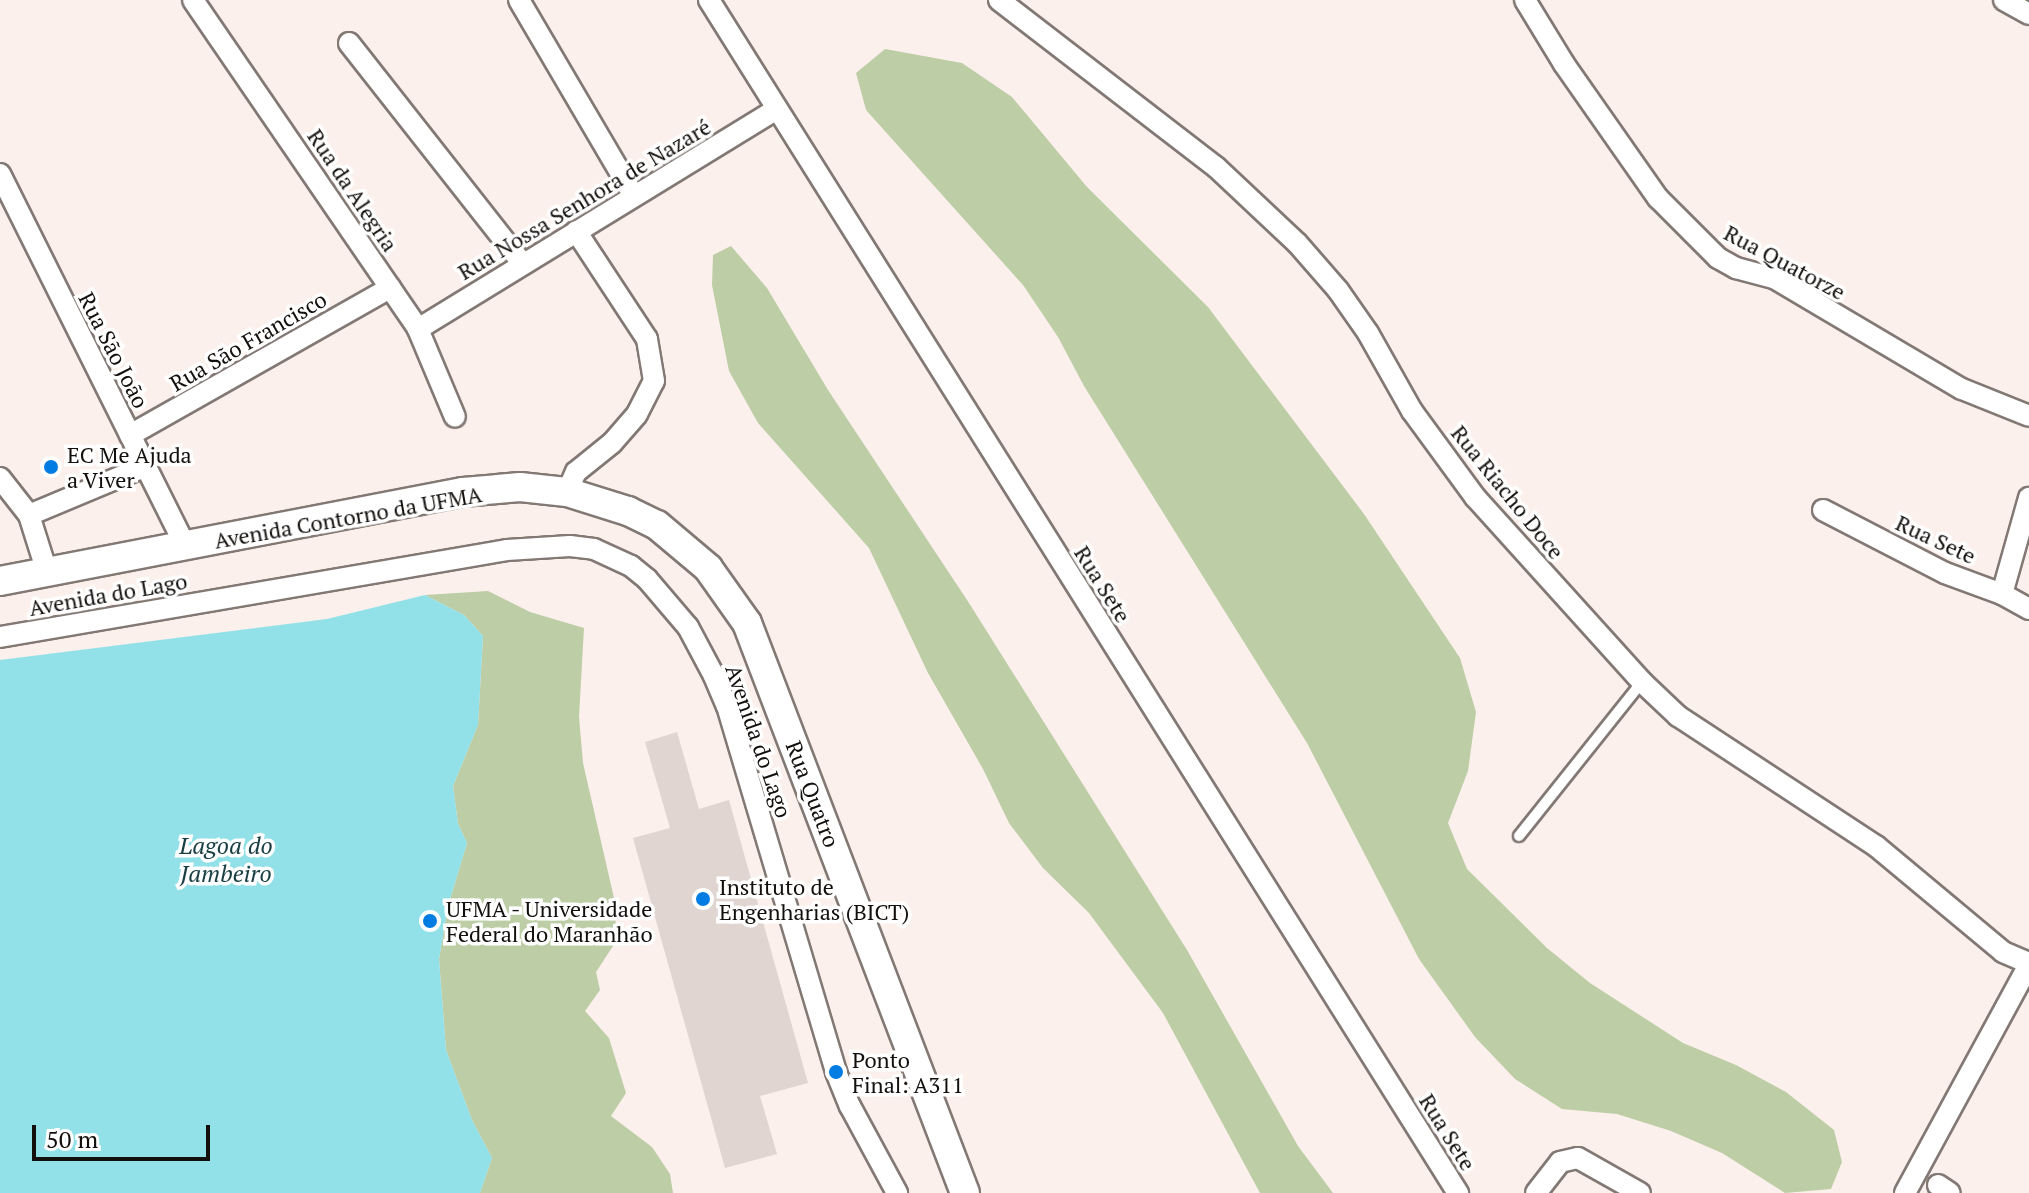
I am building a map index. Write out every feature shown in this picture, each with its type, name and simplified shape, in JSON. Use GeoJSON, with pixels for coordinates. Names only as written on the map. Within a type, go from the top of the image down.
{"type":"FeatureCollection","features":[{"type":"Feature","properties":{"kind":"main road","name":"Avenida Contorno da UFMA"},"geometry":{"type":"LineString","coordinates":[[0,581],[463,492],[520,487],[567,492],[628,511],[657,525],[685,547]]}},
{"type":"Feature","properties":{"kind":"main road","name":"Rua Quatro"},"geometry":{"type":"LineString","coordinates":[[685,547],[708,568],[747,623],[965,1193]]}},
{"type":"Feature","properties":{"kind":"street","name":"Rua da Alegria"},"geometry":{"type":"LineString","coordinates":[[193,0],[418,329],[455,417]]}},
{"type":"Feature","properties":{"kind":"street"},"geometry":{"type":"LineString","coordinates":[[519,0],[634,196]]}},
{"type":"Feature","properties":{"kind":"street","name":"Rua Sete"},"geometry":{"type":"LineString","coordinates":[[709,0],[1458,1193]]}},
{"type":"Feature","properties":{"kind":"street","name":"Rua Riacho Doce"},"geometry":{"type":"LineString","coordinates":[[999,0],[1216,167],[1297,243],[1361,322],[1412,411],[1475,497],[1642,682],[1678,716],[1876,846],[2003,952],[2029,964]]}},
{"type":"Feature","properties":{"kind":"street","name":"Rua Quatorze"},"geometry":{"type":"LineString","coordinates":[[1525,0],[1564,64],[1658,198],[1718,258],[1736,268],[1774,278],[1962,389],[2029,416]]}},
{"type":"Feature","properties":{"kind":"street"},"geometry":{"type":"LineString","coordinates":[[2004,0],[2029,14]]}},
{"type":"Feature","properties":{"kind":"street"},"geometry":{"type":"LineString","coordinates":[[349,43],[523,264]]}},
{"type":"Feature","properties":{"kind":"street","name":"Rua Nossa Senhora de Nazaré"},"geometry":{"type":"LineString","coordinates":[[418,329],[776,110]]}},
{"type":"Feature","properties":{"kind":"street","name":"Rua São João"},"geometry":{"type":"LineString","coordinates":[[0,174],[186,547]]}},
{"type":"Feature","properties":{"kind":"street"},"geometry":{"type":"LineString","coordinates":[[567,492],[576,472],[612,443],[637,414],[654,381],[647,339],[576,231]]}},
{"type":"Feature","properties":{"kind":"street","name":"Rua São Francisco"},"geometry":{"type":"LineString","coordinates":[[130,435],[390,288]]}},
{"type":"Feature","properties":{"kind":"street"},"geometry":{"type":"LineString","coordinates":[[29,515],[146,466]]}},
{"type":"Feature","properties":{"kind":"street"},"geometry":{"type":"LineString","coordinates":[[0,478],[29,515],[47,572]]}},
{"type":"Feature","properties":{"kind":"street"},"geometry":{"type":"LineString","coordinates":[[2002,594],[2029,498]]}},
{"type":"Feature","properties":{"kind":"street","name":"Rua Sete"},"geometry":{"type":"LineString","coordinates":[[1823,510],[1945,573],[2002,594],[2029,609]]}},
{"type":"Feature","properties":{"kind":"street","name":"Avenida do Lago"},"geometry":{"type":"LineString","coordinates":[[0,637],[507,550],[570,546],[594,549],[631,566],[647,579],[688,627],[718,686],[839,1080],[897,1193]]}},
{"type":"Feature","properties":{"kind":"street"},"geometry":{"type":"LineString","coordinates":[[1905,1193],[2029,964]]}},
{"type":"Feature","properties":{"kind":"street"},"geometry":{"type":"LineString","coordinates":[[1536,1193],[1555,1167],[1566,1159],[1578,1158],[1640,1193]]}},
{"type":"Feature","properties":{"kind":"lane"},"geometry":{"type":"LineString","coordinates":[[1519,836],[1642,682]]}},
{"type":"Feature","properties":{"kind":"green space"},"geometry":{"type":"Polygon","coordinates":[[[885,49],[962,63],[1012,97],[1087,187],[1208,307],[1364,514],[1460,658],[1476,712],[1468,771],[1448,823],[1467,869],[1547,948],[1590,983],[1683,1043],[1736,1065],[1786,1092],[1834,1130],[1842,1162],[1831,1189],[1785,1193],[1722,1153],[1671,1131],[1617,1114],[1562,1109],[1515,1079],[1475,1037],[1419,959],[1307,743],[1084,386],[1058,337],[1023,285],[866,110],[856,73],[885,49]]]}},
{"type":"Feature","properties":{"kind":"green space"},"geometry":{"type":"Polygon","coordinates":[[[731,246],[767,288],[828,390],[969,603],[1187,950],[1298,1146],[1333,1193],[1260,1193],[1163,1013],[1089,913],[1043,868],[1009,823],[983,769],[928,673],[869,548],[758,423],[729,371],[712,285],[713,255],[731,246]]]}},
{"type":"Feature","properties":{"kind":"green space"},"geometry":{"type":"Polygon","coordinates":[[[488,591],[530,612],[584,628],[579,717],[583,763],[614,898],[617,940],[596,972],[600,990],[585,1011],[609,1038],[626,1093],[611,1116],[652,1147],[670,1174],[673,1193],[480,1193],[492,1158],[472,1120],[446,1050],[439,959],[448,906],[467,843],[458,824],[453,786],[478,725],[483,636],[464,615],[425,595],[488,591]]]}},
{"type":"Feature","properties":{"kind":"water","name":"Lagoa do Jambeiro"},"geometry":{"type":"Polygon","coordinates":[[[425,595],[464,615],[483,636],[478,725],[453,786],[458,824],[467,843],[448,906],[439,959],[446,1050],[472,1120],[492,1158],[480,1193],[0,1193],[0,660],[327,619],[425,595]]]}},
{"type":"Feature","properties":{"kind":"building","name":"Instituto de Engenharias (BICT)"},"geometry":{"type":"Polygon","coordinates":[[[677,732],[699,809],[729,800],[808,1083],[760,1096],[777,1154],[725,1168],[633,838],[670,828],[645,742],[677,732]]]}},
{"type":"Feature","properties":{"kind":"place","name":"EC Me Ajuda a Viver"},"geometry":{"type":"Point","coordinates":[51,467]}},
{"type":"Feature","properties":{"kind":"place","name":"Instituto de Engenharias (BICT)"},"geometry":{"type":"Point","coordinates":[703,899]}},
{"type":"Feature","properties":{"kind":"place","name":"UFMA - Universidade Federal do Maranhão"},"geometry":{"type":"Point","coordinates":[430,921]}},
{"type":"Feature","properties":{"kind":"place","name":"Ponto Final: A311"},"geometry":{"type":"Point","coordinates":[836,1072]}}]}
